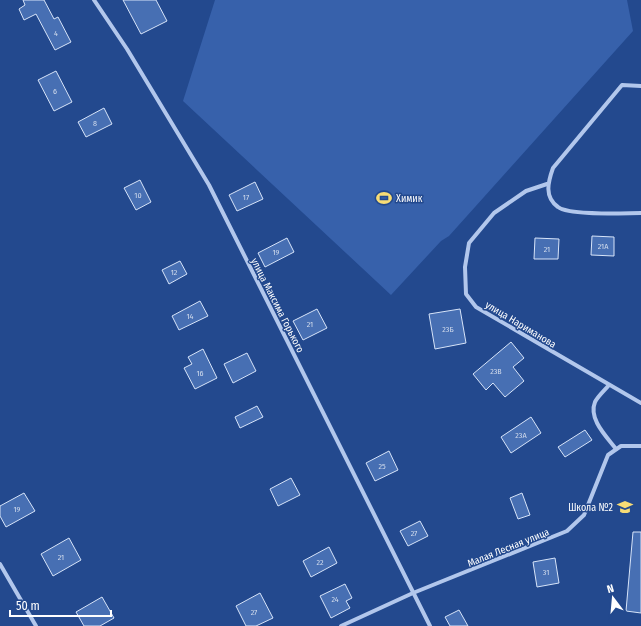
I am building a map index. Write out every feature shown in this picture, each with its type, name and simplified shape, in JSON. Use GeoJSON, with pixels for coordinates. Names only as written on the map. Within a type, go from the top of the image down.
{"type":"FeatureCollection","features":[{"type":"Feature","properties":{"kind":"street","name":"улица Максима Горького"},"geometry":{"type":"LineString","coordinates":[[94,0],[127,49],[209,185],[430,626]]}},
{"type":"Feature","properties":{"kind":"street"},"geometry":{"type":"LineString","coordinates":[[641,86],[622,85],[553,168],[547,184],[549,196],[558,207],[572,212],[641,213]]}},
{"type":"Feature","properties":{"kind":"street","name":"улица Нариманова"},"geometry":{"type":"LineString","coordinates":[[547,184],[526,191],[494,213],[469,243],[465,267],[466,294],[476,307],[641,403]]}},
{"type":"Feature","properties":{"kind":"street"},"geometry":{"type":"LineString","coordinates":[[609,385],[595,402],[594,408],[596,422],[616,449],[622,446],[641,446]]}},
{"type":"Feature","properties":{"kind":"street","name":"Малая Лесная улица"},"geometry":{"type":"LineString","coordinates":[[341,626],[413,593],[567,531],[584,515],[590,505],[604,462],[608,455],[616,449]]}},
{"type":"Feature","properties":{"kind":"street"},"geometry":{"type":"LineString","coordinates":[[0,564],[36,626]]}},
{"type":"Feature","properties":{"kind":"shaded area","name":"Химик"},"geometry":{"type":"Polygon","coordinates":[[[215,0],[627,0],[633,31],[449,236],[441,241],[391,295],[183,101],[215,0]]]}},
{"type":"Feature","properties":{"kind":"building"},"geometry":{"type":"Polygon","coordinates":[[[23,0],[44,0],[54,19],[58,17],[71,42],[55,50],[36,14],[24,20],[19,9],[25,5],[23,0]]]}},
{"type":"Feature","properties":{"kind":"building"},"geometry":{"type":"Polygon","coordinates":[[[123,0],[156,0],[167,21],[141,34],[123,0]]]}},
{"type":"Feature","properties":{"kind":"building"},"geometry":{"type":"Polygon","coordinates":[[[56,71],[72,102],[54,111],[38,80],[56,71]]]}},
{"type":"Feature","properties":{"kind":"building"},"geometry":{"type":"Polygon","coordinates":[[[104,108],[112,124],[86,137],[78,122],[104,108]]]}},
{"type":"Feature","properties":{"kind":"building"},"geometry":{"type":"Polygon","coordinates":[[[140,180],[151,202],[136,210],[124,188],[140,180]]]}},
{"type":"Feature","properties":{"kind":"building"},"geometry":{"type":"Polygon","coordinates":[[[255,182],[263,199],[237,211],[229,195],[255,182]]]}},
{"type":"Feature","properties":{"kind":"building"},"geometry":{"type":"Polygon","coordinates":[[[592,236],[614,237],[614,256],[591,255],[592,236]]]}},
{"type":"Feature","properties":{"kind":"building"},"geometry":{"type":"Polygon","coordinates":[[[287,238],[294,252],[265,267],[258,253],[287,238]]]}},
{"type":"Feature","properties":{"kind":"building"},"geometry":{"type":"Polygon","coordinates":[[[535,238],[559,239],[558,259],[534,259],[535,238]]]}},
{"type":"Feature","properties":{"kind":"building"},"geometry":{"type":"Polygon","coordinates":[[[180,261],[187,274],[169,284],[162,270],[180,261]]]}},
{"type":"Feature","properties":{"kind":"building"},"geometry":{"type":"Polygon","coordinates":[[[200,301],[208,316],[179,330],[172,316],[200,301]]]}},
{"type":"Feature","properties":{"kind":"building"},"geometry":{"type":"Polygon","coordinates":[[[317,309],[327,328],[303,340],[293,321],[317,309]]]}},
{"type":"Feature","properties":{"kind":"building"},"geometry":{"type":"Polygon","coordinates":[[[460,309],[466,343],[435,349],[429,314],[460,309]]]}},
{"type":"Feature","properties":{"kind":"building"},"geometry":{"type":"Polygon","coordinates":[[[511,342],[524,358],[513,367],[524,381],[505,397],[493,383],[486,390],[473,374],[511,342]]]}},
{"type":"Feature","properties":{"kind":"building"},"geometry":{"type":"Polygon","coordinates":[[[203,349],[217,378],[195,389],[184,368],[192,364],[188,357],[203,349]]]}},
{"type":"Feature","properties":{"kind":"building"},"geometry":{"type":"Polygon","coordinates":[[[247,353],[256,371],[233,383],[224,364],[247,353]]]}},
{"type":"Feature","properties":{"kind":"building"},"geometry":{"type":"Polygon","coordinates":[[[257,406],[263,417],[240,428],[235,417],[257,406]]]}},
{"type":"Feature","properties":{"kind":"building"},"geometry":{"type":"Polygon","coordinates":[[[531,417],[541,433],[511,453],[501,437],[531,417]]]}},
{"type":"Feature","properties":{"kind":"building"},"geometry":{"type":"Polygon","coordinates":[[[585,430],[592,440],[565,457],[558,447],[585,430]]]}},
{"type":"Feature","properties":{"kind":"building"},"geometry":{"type":"Polygon","coordinates":[[[389,451],[398,470],[375,481],[366,463],[389,451]]]}},
{"type":"Feature","properties":{"kind":"building"},"geometry":{"type":"Polygon","coordinates":[[[291,478],[300,495],[278,506],[270,489],[291,478]]]}},
{"type":"Feature","properties":{"kind":"building"},"geometry":{"type":"Polygon","coordinates":[[[24,493],[35,511],[6,527],[0,516],[0,506],[24,493]]]}},
{"type":"Feature","properties":{"kind":"building"},"geometry":{"type":"Polygon","coordinates":[[[522,493],[530,515],[518,519],[510,498],[522,493]]]}},
{"type":"Feature","properties":{"kind":"building"},"geometry":{"type":"Polygon","coordinates":[[[420,521],[428,536],[408,546],[400,531],[420,521]]]}},
{"type":"Feature","properties":{"kind":"building"},"geometry":{"type":"Polygon","coordinates":[[[633,532],[641,532],[641,613],[626,611],[633,532]]]}},
{"type":"Feature","properties":{"kind":"building"},"geometry":{"type":"Polygon","coordinates":[[[69,538],[81,560],[53,576],[41,554],[69,538]]]}},
{"type":"Feature","properties":{"kind":"building"},"geometry":{"type":"Polygon","coordinates":[[[329,547],[337,563],[311,577],[303,561],[329,547]]]}},
{"type":"Feature","properties":{"kind":"building"},"geometry":{"type":"Polygon","coordinates":[[[555,558],[559,583],[537,587],[533,562],[555,558]]]}},
{"type":"Feature","properties":{"kind":"building"},"geometry":{"type":"Polygon","coordinates":[[[345,584],[352,598],[346,601],[350,608],[331,618],[320,596],[345,584]]]}},
{"type":"Feature","properties":{"kind":"building"},"geometry":{"type":"Polygon","coordinates":[[[260,593],[273,618],[256,626],[246,626],[236,606],[260,593]]]}},
{"type":"Feature","properties":{"kind":"building"},"geometry":{"type":"Polygon","coordinates":[[[102,597],[114,618],[100,626],[84,626],[76,612],[102,597]]]}},
{"type":"Feature","properties":{"kind":"building"},"geometry":{"type":"Polygon","coordinates":[[[459,610],[468,626],[450,626],[445,617],[459,610]]]}},
{"type":"Feature","properties":{"kind":"place","name":"Химик"},"geometry":{"type":"Point","coordinates":[384,198]}},
{"type":"Feature","properties":{"kind":"place","name":"Школа №2"},"geometry":{"type":"Point","coordinates":[625,507]}}]}
